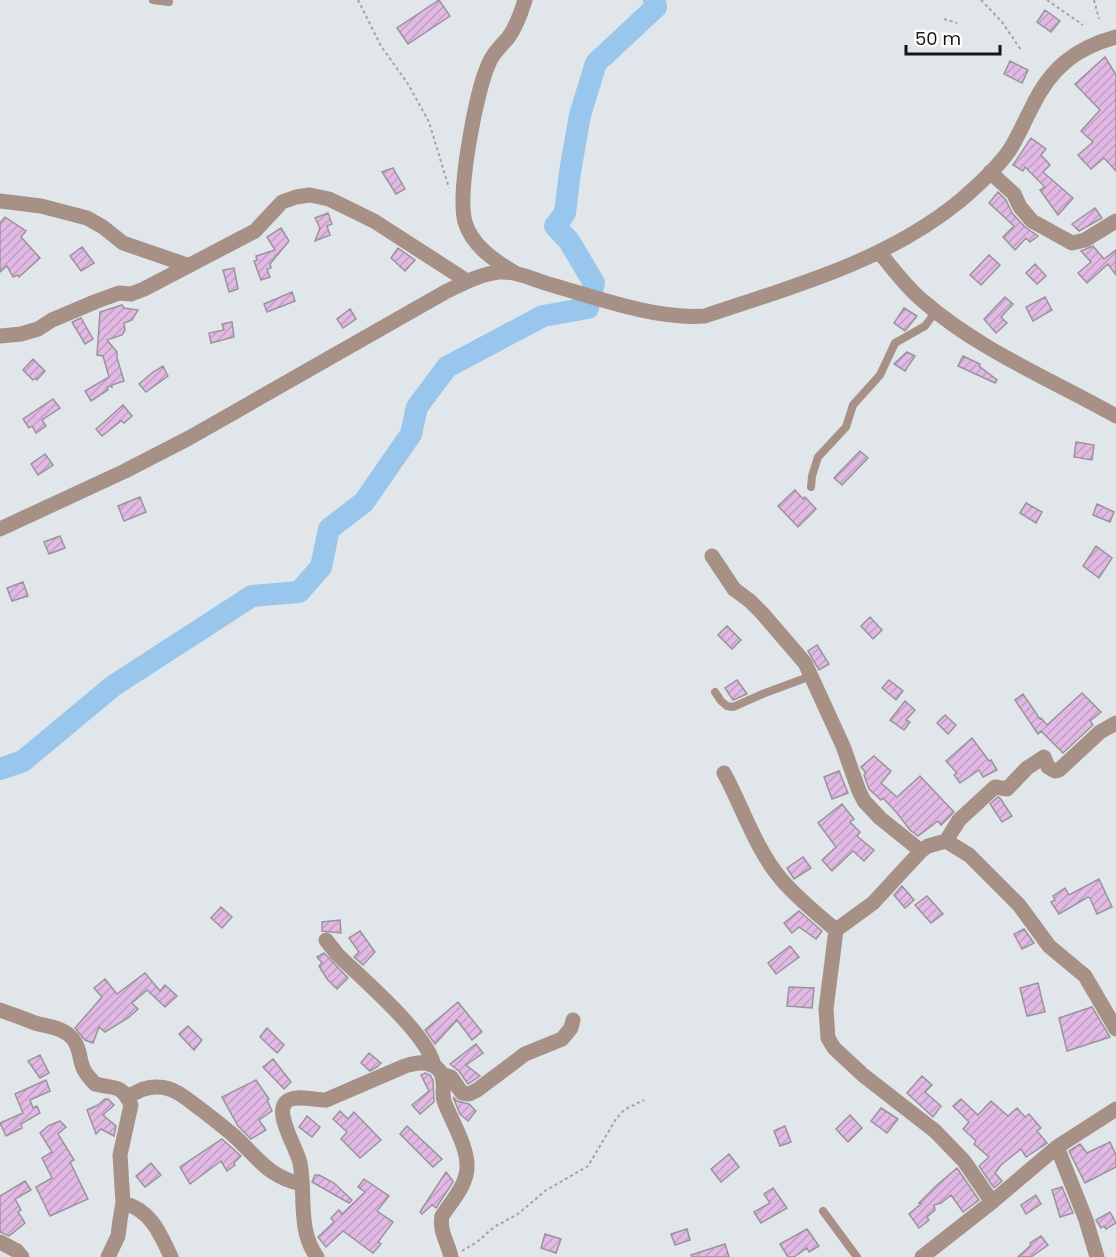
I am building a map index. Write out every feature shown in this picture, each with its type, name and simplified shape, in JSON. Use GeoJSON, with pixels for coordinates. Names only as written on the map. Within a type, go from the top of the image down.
{"type":"FeatureCollection","features":[{"type":"Feature","properties":{"kind":"street"},"geometry":{"type":"LineString","coordinates":[[515,273],[487,255],[476,241],[465,223],[463,197],[469,142],[480,89],[489,64],[517,22],[525,0]]}},
{"type":"Feature","properties":{"kind":"street"},"geometry":{"type":"LineString","coordinates":[[0,529],[125,471],[189,438],[467,281],[498,272],[515,273],[603,301],[676,315],[705,316],[880,253],[947,210],[990,172],[1013,144],[1048,77],[1075,54],[1089,46],[1116,37]]}},
{"type":"Feature","properties":{"kind":"street"},"geometry":{"type":"LineString","coordinates":[[990,172],[1014,194],[1020,207],[1032,221],[1072,243],[1085,240],[1116,221]]}},
{"type":"Feature","properties":{"kind":"street"},"geometry":{"type":"LineString","coordinates":[[0,336],[21,334],[38,329],[52,320],[97,301],[119,293],[130,294],[144,289],[255,231],[282,202],[310,195],[329,199],[374,221],[467,281]]}},
{"type":"Feature","properties":{"kind":"street"},"geometry":{"type":"LineString","coordinates":[[0,201],[41,206],[87,218],[123,243],[187,265]]}},
{"type":"Feature","properties":{"kind":"street"},"geometry":{"type":"LineString","coordinates":[[880,253],[907,285],[936,311],[996,351],[1116,416]]}},
{"type":"Feature","properties":{"kind":"street"},"geometry":{"type":"LineString","coordinates":[[712,556],[734,589],[756,607],[799,655],[811,676],[848,758],[864,801],[880,818],[921,851]]}},
{"type":"Feature","properties":{"kind":"street"},"geometry":{"type":"LineString","coordinates":[[992,1202],[964,1161],[934,1131],[863,1075],[834,1048],[828,1038],[826,1009],[836,930],[873,903],[921,851],[928,846],[946,841],[958,820],[995,786],[1007,789],[1027,768],[1044,756],[1048,767],[1055,771],[1059,770],[1100,732],[1116,723]]}},
{"type":"Feature","properties":{"kind":"street"},"geometry":{"type":"LineString","coordinates":[[724,773],[747,822],[773,868],[782,880],[836,930]]}},
{"type":"Feature","properties":{"kind":"street"},"geometry":{"type":"LineString","coordinates":[[946,841],[969,855],[1019,905],[1048,946],[1085,976],[1116,1029]]}},
{"type":"Feature","properties":{"kind":"street"},"geometry":{"type":"LineString","coordinates":[[326,940],[337,954],[415,1031],[431,1054],[444,1084],[442,1096],[466,1157],[467,1168],[465,1178],[440,1222],[451,1256]]}},
{"type":"Feature","properties":{"kind":"street"},"geometry":{"type":"LineString","coordinates":[[0,1010],[39,1024],[59,1028],[65,1032],[77,1046],[86,1074],[95,1084],[114,1086],[127,1097],[130,1105],[129,1118],[120,1155],[123,1203],[118,1236],[108,1257]]}},
{"type":"Feature","properties":{"kind":"street"},"geometry":{"type":"LineString","coordinates":[[317,1257],[306,1234],[299,1157],[282,1118],[282,1108],[286,1101],[294,1097],[313,1101],[326,1100],[412,1064],[426,1063],[451,1077],[462,1093],[469,1094],[525,1054],[562,1039],[571,1028],[573,1020]]}},
{"type":"Feature","properties":{"kind":"street"},"geometry":{"type":"LineString","coordinates":[[127,1097],[143,1089],[158,1087],[175,1091],[232,1134],[271,1172],[288,1182],[302,1184]]}},
{"type":"Feature","properties":{"kind":"street"},"geometry":{"type":"LineString","coordinates":[[921,1257],[943,1250],[992,1202],[1057,1147],[1116,1109]]}},
{"type":"Feature","properties":{"kind":"street"},"geometry":{"type":"LineString","coordinates":[[1057,1147],[1086,1220],[1097,1257]]}},
{"type":"Feature","properties":{"kind":"street"},"geometry":{"type":"LineString","coordinates":[[123,1203],[134,1206],[151,1220],[158,1229],[171,1257]]}},
{"type":"Feature","properties":{"kind":"street"},"geometry":{"type":"LineString","coordinates":[[0,1242],[17,1251],[22,1257]]}},
{"type":"Feature","properties":{"kind":"lane"},"geometry":{"type":"LineString","coordinates":[[153,0],[168,2]]}},
{"type":"Feature","properties":{"kind":"lane"},"geometry":{"type":"LineString","coordinates":[[812,487],[812,476],[818,457],[846,427],[853,405],[880,375],[895,343],[925,326],[936,311]]}},
{"type":"Feature","properties":{"kind":"lane"},"geometry":{"type":"LineString","coordinates":[[715,693],[721,701],[733,707],[811,676]]}},
{"type":"Feature","properties":{"kind":"lane"},"geometry":{"type":"LineString","coordinates":[[823,1211],[857,1257]]}},
{"type":"Feature","properties":{"kind":"path"},"geometry":{"type":"LineString","coordinates":[[358,0],[381,46],[408,84],[429,122],[450,190]]}},
{"type":"Feature","properties":{"kind":"path"},"geometry":{"type":"LineString","coordinates":[[981,0],[1002,22],[1021,50]]}},
{"type":"Feature","properties":{"kind":"path"},"geometry":{"type":"LineString","coordinates":[[1047,0],[1083,25]]}},
{"type":"Feature","properties":{"kind":"path"},"geometry":{"type":"LineString","coordinates":[[1094,0],[1099,19]]}},
{"type":"Feature","properties":{"kind":"path"},"geometry":{"type":"LineString","coordinates":[[944,20],[957,23]]}},
{"type":"Feature","properties":{"kind":"path"},"geometry":{"type":"LineString","coordinates":[[451,1256],[477,1242],[494,1227],[518,1214],[545,1191],[588,1166],[616,1119],[624,1110],[644,1100]]}},
{"type":"Feature","properties":{"kind":"building"},"geometry":{"type":"Polygon","coordinates":[[[439,0],[450,16],[408,44],[397,28],[439,0]]]}},
{"type":"Feature","properties":{"kind":"building"},"geometry":{"type":"Polygon","coordinates":[[[1045,10],[1060,21],[1051,32],[1037,22],[1045,10]]]}},
{"type":"Feature","properties":{"kind":"building"},"geometry":{"type":"Polygon","coordinates":[[[1105,57],[1116,75],[1116,171],[1104,158],[1091,169],[1078,155],[1093,142],[1081,131],[1100,110],[1075,84],[1105,57]]]}},
{"type":"Feature","properties":{"kind":"building"},"geometry":{"type":"Polygon","coordinates":[[[1010,61],[1028,70],[1022,83],[1004,74],[1010,61]]]}},
{"type":"Feature","properties":{"kind":"building"},"geometry":{"type":"Polygon","coordinates":[[[1031,138],[1046,149],[1041,155],[1050,165],[1043,172],[1073,198],[1058,215],[1040,190],[1045,187],[1025,167],[1023,171],[1013,165],[1031,138]]]}},
{"type":"Feature","properties":{"kind":"building"},"geometry":{"type":"Polygon","coordinates":[[[393,168],[405,189],[396,194],[382,172],[393,168]]]}},
{"type":"Feature","properties":{"kind":"building"},"geometry":{"type":"Polygon","coordinates":[[[998,192],[1006,200],[1012,213],[1025,227],[1038,236],[1030,242],[1026,238],[1015,250],[1003,237],[1014,226],[989,203],[998,192]]]}},
{"type":"Feature","properties":{"kind":"building"},"geometry":{"type":"Polygon","coordinates":[[[1095,208],[1102,218],[1079,231],[1072,224],[1095,208]]]}},
{"type":"Feature","properties":{"kind":"building"},"geometry":{"type":"Polygon","coordinates":[[[328,213],[332,224],[327,226],[330,235],[315,241],[320,228],[315,218],[328,213]]]}},
{"type":"Feature","properties":{"kind":"building"},"geometry":{"type":"Polygon","coordinates":[[[5,217],[26,231],[21,237],[40,258],[19,277],[18,275],[13,277],[7,266],[0,272],[0,223],[5,217]]]}},
{"type":"Feature","properties":{"kind":"building"},"geometry":{"type":"Polygon","coordinates":[[[281,228],[289,241],[270,264],[271,268],[267,269],[270,277],[261,280],[254,261],[257,260],[256,256],[275,250],[267,237],[281,228]]]}},
{"type":"Feature","properties":{"kind":"building"},"geometry":{"type":"Polygon","coordinates":[[[1093,246],[1104,259],[1116,250],[1116,275],[1108,264],[1087,283],[1078,273],[1091,262],[1081,251],[1093,246]]]}},
{"type":"Feature","properties":{"kind":"building"},"geometry":{"type":"Polygon","coordinates":[[[82,247],[94,263],[81,271],[70,256],[82,247]]]}},
{"type":"Feature","properties":{"kind":"building"},"geometry":{"type":"Polygon","coordinates":[[[398,248],[415,260],[405,271],[391,258],[398,248]]]}},
{"type":"Feature","properties":{"kind":"building"},"geometry":{"type":"Polygon","coordinates":[[[989,255],[1000,265],[981,285],[970,275],[989,255]]]}},
{"type":"Feature","properties":{"kind":"building"},"geometry":{"type":"Polygon","coordinates":[[[1035,264],[1046,276],[1037,284],[1026,273],[1035,264]]]}},
{"type":"Feature","properties":{"kind":"building"},"geometry":{"type":"Polygon","coordinates":[[[234,268],[238,289],[229,292],[223,270],[234,268]]]}},
{"type":"Feature","properties":{"kind":"building"},"geometry":{"type":"Polygon","coordinates":[[[292,292],[295,301],[267,312],[264,304],[292,292]]]}},
{"type":"Feature","properties":{"kind":"building"},"geometry":{"type":"Polygon","coordinates":[[[1005,297],[1013,304],[1001,317],[1007,323],[996,333],[984,319],[1005,297]]]}},
{"type":"Feature","properties":{"kind":"building"},"geometry":{"type":"Polygon","coordinates":[[[1045,297],[1052,310],[1033,321],[1026,307],[1045,297]]]}},
{"type":"Feature","properties":{"kind":"building"},"geometry":{"type":"Polygon","coordinates":[[[122,305],[124,308],[138,310],[132,320],[124,323],[125,330],[122,335],[107,340],[117,352],[124,381],[112,385],[112,388],[107,387],[108,390],[91,401],[85,391],[109,377],[103,356],[97,355],[100,312],[122,305]]]}},
{"type":"Feature","properties":{"kind":"building"},"geometry":{"type":"Polygon","coordinates":[[[904,308],[917,316],[905,331],[894,323],[904,308]]]}},
{"type":"Feature","properties":{"kind":"building"},"geometry":{"type":"Polygon","coordinates":[[[350,309],[356,319],[343,328],[337,319],[350,309]]]}},
{"type":"Feature","properties":{"kind":"building"},"geometry":{"type":"Polygon","coordinates":[[[81,318],[93,339],[85,344],[72,322],[81,318]]]}},
{"type":"Feature","properties":{"kind":"building"},"geometry":{"type":"Polygon","coordinates":[[[232,322],[234,337],[211,343],[209,333],[224,330],[222,324],[232,322]]]}},
{"type":"Feature","properties":{"kind":"building"},"geometry":{"type":"Polygon","coordinates":[[[907,352],[915,356],[905,371],[894,364],[907,352]]]}},
{"type":"Feature","properties":{"kind":"building"},"geometry":{"type":"Polygon","coordinates":[[[963,356],[980,364],[979,366],[997,380],[995,383],[958,366],[963,356]]]}},
{"type":"Feature","properties":{"kind":"building"},"geometry":{"type":"Polygon","coordinates":[[[33,359],[45,371],[37,380],[36,378],[33,380],[23,370],[33,359]]]}},
{"type":"Feature","properties":{"kind":"building"},"geometry":{"type":"Polygon","coordinates":[[[163,366],[168,376],[146,392],[139,384],[163,366]]]}},
{"type":"Feature","properties":{"kind":"building"},"geometry":{"type":"Polygon","coordinates":[[[53,399],[60,408],[42,420],[46,426],[36,433],[32,426],[29,428],[23,419],[53,399]]]}},
{"type":"Feature","properties":{"kind":"building"},"geometry":{"type":"Polygon","coordinates":[[[123,405],[132,416],[124,423],[121,421],[102,436],[96,429],[123,405]]]}},
{"type":"Feature","properties":{"kind":"building"},"geometry":{"type":"Polygon","coordinates":[[[1076,442],[1094,445],[1092,460],[1074,457],[1076,442]]]}},
{"type":"Feature","properties":{"kind":"building"},"geometry":{"type":"Polygon","coordinates":[[[860,451],[868,458],[842,485],[834,478],[860,451]]]}},
{"type":"Feature","properties":{"kind":"building"},"geometry":{"type":"Polygon","coordinates":[[[45,454],[53,465],[38,475],[31,464],[45,454]]]}},
{"type":"Feature","properties":{"kind":"building"},"geometry":{"type":"Polygon","coordinates":[[[795,490],[816,509],[798,527],[778,506],[795,490]]]}},
{"type":"Feature","properties":{"kind":"building"},"geometry":{"type":"Polygon","coordinates":[[[140,497],[146,512],[124,521],[118,506],[140,497]]]}},
{"type":"Feature","properties":{"kind":"building"},"geometry":{"type":"Polygon","coordinates":[[[1026,503],[1042,512],[1036,523],[1020,513],[1026,503]]]}},
{"type":"Feature","properties":{"kind":"building"},"geometry":{"type":"Polygon","coordinates":[[[1097,504],[1114,512],[1110,522],[1093,515],[1097,504]]]}},
{"type":"Feature","properties":{"kind":"building"},"geometry":{"type":"Polygon","coordinates":[[[60,536],[65,548],[49,554],[44,542],[60,536]]]}},
{"type":"Feature","properties":{"kind":"building"},"geometry":{"type":"Polygon","coordinates":[[[1096,546],[1112,558],[1099,578],[1083,566],[1096,546]]]}},
{"type":"Feature","properties":{"kind":"building"},"geometry":{"type":"Polygon","coordinates":[[[23,582],[28,596],[12,601],[7,588],[23,582]]]}},
{"type":"Feature","properties":{"kind":"building"},"geometry":{"type":"Polygon","coordinates":[[[870,617],[882,630],[873,639],[861,626],[870,617]]]}},
{"type":"Feature","properties":{"kind":"building"},"geometry":{"type":"Polygon","coordinates":[[[727,626],[741,640],[732,649],[718,635],[727,626]]]}},
{"type":"Feature","properties":{"kind":"building"},"geometry":{"type":"Polygon","coordinates":[[[817,645],[829,664],[819,670],[808,651],[817,645]]]}},
{"type":"Feature","properties":{"kind":"building"},"geometry":{"type":"Polygon","coordinates":[[[737,680],[747,694],[733,700],[725,688],[737,680]]]}},
{"type":"Feature","properties":{"kind":"building"},"geometry":{"type":"Polygon","coordinates":[[[889,680],[903,691],[896,700],[882,688],[889,680]]]}},
{"type":"Feature","properties":{"kind":"building"},"geometry":{"type":"Polygon","coordinates":[[[1082,693],[1101,712],[1090,721],[1093,725],[1063,753],[1041,731],[1038,734],[1015,700],[1023,694],[1040,719],[1047,725],[1082,693]]]}},
{"type":"Feature","properties":{"kind":"building"},"geometry":{"type":"Polygon","coordinates":[[[905,701],[915,710],[906,720],[910,722],[904,730],[890,720],[905,701]]]}},
{"type":"Feature","properties":{"kind":"building"},"geometry":{"type":"Polygon","coordinates":[[[945,715],[956,725],[948,734],[937,723],[945,715]]]}},
{"type":"Feature","properties":{"kind":"building"},"geometry":{"type":"Polygon","coordinates":[[[972,738],[997,770],[983,777],[979,770],[960,783],[954,775],[957,773],[946,761],[972,738]]]}},
{"type":"Feature","properties":{"kind":"building"},"geometry":{"type":"Polygon","coordinates":[[[874,756],[891,771],[881,783],[897,797],[920,776],[954,812],[941,825],[938,821],[918,836],[910,830],[883,798],[881,800],[869,789],[864,775],[866,773],[861,767],[874,756]]]}},
{"type":"Feature","properties":{"kind":"building"},"geometry":{"type":"Polygon","coordinates":[[[839,771],[848,793],[832,799],[824,777],[839,771]]]}},
{"type":"Feature","properties":{"kind":"building"},"geometry":{"type":"Polygon","coordinates":[[[998,797],[1012,816],[1002,822],[990,804],[998,797]]]}},
{"type":"Feature","properties":{"kind":"building"},"geometry":{"type":"Polygon","coordinates":[[[842,804],[854,819],[850,822],[860,832],[857,836],[874,850],[864,861],[853,851],[832,871],[822,860],[836,847],[818,823],[842,804]]]}},
{"type":"Feature","properties":{"kind":"building"},"geometry":{"type":"Polygon","coordinates":[[[803,857],[811,868],[794,879],[787,868],[803,857]]]}},
{"type":"Feature","properties":{"kind":"building"},"geometry":{"type":"Polygon","coordinates":[[[1099,879],[1112,907],[1097,914],[1088,897],[1059,914],[1051,902],[1055,900],[1053,896],[1065,888],[1069,895],[1099,879]]]}},
{"type":"Feature","properties":{"kind":"building"},"geometry":{"type":"Polygon","coordinates":[[[902,886],[914,900],[905,908],[894,895],[902,886]]]}},
{"type":"Feature","properties":{"kind":"building"},"geometry":{"type":"Polygon","coordinates":[[[927,896],[943,914],[931,923],[915,905],[927,896]]]}},
{"type":"Feature","properties":{"kind":"building"},"geometry":{"type":"Polygon","coordinates":[[[221,907],[232,917],[222,928],[211,918],[221,907]]]}},
{"type":"Feature","properties":{"kind":"building"},"geometry":{"type":"Polygon","coordinates":[[[799,911],[822,931],[816,939],[799,927],[792,933],[784,923],[799,911]]]}},
{"type":"Feature","properties":{"kind":"building"},"geometry":{"type":"Polygon","coordinates":[[[340,920],[341,933],[322,931],[322,922],[340,920]]]}},
{"type":"Feature","properties":{"kind":"building"},"geometry":{"type":"Polygon","coordinates":[[[1024,929],[1034,943],[1022,949],[1014,934],[1024,929]]]}},
{"type":"Feature","properties":{"kind":"building"},"geometry":{"type":"Polygon","coordinates":[[[360,931],[375,952],[363,965],[354,957],[359,952],[349,938],[360,931]]]}},
{"type":"Feature","properties":{"kind":"building"},"geometry":{"type":"Polygon","coordinates":[[[790,946],[799,957],[776,974],[768,963],[790,946]]]}},
{"type":"Feature","properties":{"kind":"building"},"geometry":{"type":"Polygon","coordinates":[[[324,953],[348,978],[337,989],[319,966],[322,963],[317,957],[324,953]]]}},
{"type":"Feature","properties":{"kind":"building"},"geometry":{"type":"Polygon","coordinates":[[[145,973],[160,991],[165,985],[177,996],[165,1007],[147,990],[132,1003],[138,1009],[128,1018],[105,1032],[99,1027],[93,1043],[85,1040],[75,1028],[102,997],[94,988],[105,979],[117,994],[145,973]]]}},
{"type":"Feature","properties":{"kind":"building"},"geometry":{"type":"Polygon","coordinates":[[[1038,983],[1045,1012],[1027,1016],[1020,988],[1038,983]]]}},
{"type":"Feature","properties":{"kind":"building"},"geometry":{"type":"Polygon","coordinates":[[[789,987],[814,988],[812,1008],[787,1006],[789,987]]]}},
{"type":"Feature","properties":{"kind":"building"},"geometry":{"type":"Polygon","coordinates":[[[458,1002],[482,1032],[472,1040],[457,1020],[435,1044],[425,1030],[458,1002]]]}},
{"type":"Feature","properties":{"kind":"building"},"geometry":{"type":"Polygon","coordinates":[[[1092,1007],[1110,1037],[1067,1051],[1059,1018],[1092,1007]]]}},
{"type":"Feature","properties":{"kind":"building"},"geometry":{"type":"Polygon","coordinates":[[[188,1026],[202,1040],[194,1050],[179,1034],[188,1026]]]}},
{"type":"Feature","properties":{"kind":"building"},"geometry":{"type":"Polygon","coordinates":[[[267,1028],[284,1045],[277,1053],[260,1037],[267,1028]]]}},
{"type":"Feature","properties":{"kind":"building"},"geometry":{"type":"Polygon","coordinates":[[[476,1044],[483,1053],[466,1065],[480,1076],[468,1084],[459,1071],[450,1064],[476,1044]]]}},
{"type":"Feature","properties":{"kind":"building"},"geometry":{"type":"Polygon","coordinates":[[[369,1053],[381,1063],[370,1071],[361,1063],[369,1053]]]}},
{"type":"Feature","properties":{"kind":"building"},"geometry":{"type":"Polygon","coordinates":[[[40,1055],[49,1073],[40,1078],[28,1061],[40,1055]]]}},
{"type":"Feature","properties":{"kind":"building"},"geometry":{"type":"Polygon","coordinates":[[[273,1059],[291,1082],[284,1089],[263,1067],[273,1059]]]}},
{"type":"Feature","properties":{"kind":"building"},"geometry":{"type":"Polygon","coordinates":[[[425,1073],[433,1080],[434,1102],[420,1114],[412,1105],[429,1091],[421,1075],[425,1073]]]}},
{"type":"Feature","properties":{"kind":"building"},"geometry":{"type":"Polygon","coordinates":[[[922,1076],[932,1085],[925,1092],[941,1106],[933,1117],[907,1093],[922,1076]]]}},
{"type":"Feature","properties":{"kind":"building"},"geometry":{"type":"Polygon","coordinates":[[[46,1080],[50,1091],[30,1100],[33,1108],[37,1106],[40,1113],[21,1124],[22,1128],[6,1136],[0,1123],[23,1113],[15,1094],[46,1080]]]}},
{"type":"Feature","properties":{"kind":"building"},"geometry":{"type":"Polygon","coordinates":[[[256,1080],[269,1099],[267,1100],[272,1111],[259,1120],[266,1130],[251,1139],[238,1126],[222,1097],[256,1080]]]}},
{"type":"Feature","properties":{"kind":"building"},"geometry":{"type":"Polygon","coordinates":[[[453,1097],[457,1101],[469,1104],[476,1111],[468,1121],[460,1114],[453,1097]]]}},
{"type":"Feature","properties":{"kind":"building"},"geometry":{"type":"Polygon","coordinates":[[[105,1099],[114,1105],[103,1115],[116,1126],[114,1136],[101,1129],[96,1134],[87,1110],[105,1099]]]}},
{"type":"Feature","properties":{"kind":"building"},"geometry":{"type":"Polygon","coordinates":[[[961,1099],[978,1115],[991,1101],[1008,1116],[1017,1108],[1025,1117],[1029,1114],[1041,1128],[1037,1131],[1047,1143],[1026,1157],[1021,1149],[1001,1165],[995,1173],[1002,1181],[994,1188],[979,1166],[989,1157],[974,1144],[976,1141],[963,1129],[969,1122],[953,1106],[961,1099]]]}},
{"type":"Feature","properties":{"kind":"building"},"geometry":{"type":"Polygon","coordinates":[[[881,1108],[898,1119],[887,1133],[871,1121],[881,1108]]]}},
{"type":"Feature","properties":{"kind":"building"},"geometry":{"type":"Polygon","coordinates":[[[340,1111],[348,1119],[354,1112],[381,1140],[360,1158],[341,1139],[347,1132],[333,1119],[340,1111]]]}},
{"type":"Feature","properties":{"kind":"building"},"geometry":{"type":"Polygon","coordinates":[[[850,1115],[862,1128],[848,1142],[836,1129],[850,1115]]]}},
{"type":"Feature","properties":{"kind":"building"},"geometry":{"type":"Polygon","coordinates":[[[307,1116],[320,1127],[312,1137],[299,1127],[307,1116]]]}},
{"type":"Feature","properties":{"kind":"building"},"geometry":{"type":"Polygon","coordinates":[[[60,1121],[66,1127],[58,1134],[74,1160],[70,1162],[88,1199],[50,1216],[36,1187],[52,1178],[42,1158],[52,1152],[40,1133],[48,1126],[60,1121]]]}},
{"type":"Feature","properties":{"kind":"building"},"geometry":{"type":"Polygon","coordinates":[[[407,1126],[442,1159],[433,1167],[400,1134],[407,1126]]]}},
{"type":"Feature","properties":{"kind":"building"},"geometry":{"type":"Polygon","coordinates":[[[785,1126],[791,1142],[780,1146],[774,1131],[785,1126]]]}},
{"type":"Feature","properties":{"kind":"building"},"geometry":{"type":"Polygon","coordinates":[[[222,1139],[241,1156],[234,1163],[235,1165],[227,1171],[221,1161],[190,1184],[180,1167],[222,1139]]]}},
{"type":"Feature","properties":{"kind":"building"},"geometry":{"type":"Polygon","coordinates":[[[1110,1142],[1116,1155],[1116,1167],[1085,1183],[1069,1151],[1080,1144],[1087,1153],[1110,1142]]]}},
{"type":"Feature","properties":{"kind":"building"},"geometry":{"type":"Polygon","coordinates":[[[729,1154],[739,1167],[721,1182],[711,1169],[729,1154]]]}},
{"type":"Feature","properties":{"kind":"building"},"geometry":{"type":"Polygon","coordinates":[[[151,1163],[161,1175],[145,1187],[136,1176],[151,1163]]]}},
{"type":"Feature","properties":{"kind":"building"},"geometry":{"type":"Polygon","coordinates":[[[957,1168],[979,1200],[963,1212],[951,1195],[941,1203],[934,1205],[935,1210],[927,1217],[929,1220],[919,1228],[909,1214],[957,1168]]]}},
{"type":"Feature","properties":{"kind":"building"},"geometry":{"type":"Polygon","coordinates":[[[446,1172],[453,1182],[436,1208],[432,1205],[422,1214],[420,1212],[446,1172]]]}},
{"type":"Feature","properties":{"kind":"building"},"geometry":{"type":"Polygon","coordinates":[[[315,1175],[334,1183],[352,1200],[349,1203],[312,1182],[315,1175]]]}},
{"type":"Feature","properties":{"kind":"building"},"geometry":{"type":"Polygon","coordinates":[[[364,1179],[389,1196],[377,1211],[393,1222],[378,1242],[381,1244],[373,1253],[343,1231],[326,1247],[318,1237],[334,1222],[331,1218],[339,1210],[342,1214],[365,1192],[358,1187],[364,1179]]]}},
{"type":"Feature","properties":{"kind":"building"},"geometry":{"type":"Polygon","coordinates":[[[25,1181],[31,1190],[15,1199],[21,1210],[18,1212],[25,1223],[9,1236],[0,1232],[0,1196],[25,1181]]]}},
{"type":"Feature","properties":{"kind":"building"},"geometry":{"type":"Polygon","coordinates":[[[1062,1187],[1073,1213],[1060,1217],[1052,1190],[1062,1187]]]}},
{"type":"Feature","properties":{"kind":"building"},"geometry":{"type":"Polygon","coordinates":[[[773,1188],[787,1208],[761,1223],[754,1212],[770,1203],[764,1194],[773,1188]]]}},
{"type":"Feature","properties":{"kind":"building"},"geometry":{"type":"Polygon","coordinates":[[[1036,1195],[1041,1204],[1026,1214],[1021,1205],[1036,1195]]]}},
{"type":"Feature","properties":{"kind":"building"},"geometry":{"type":"Polygon","coordinates":[[[1110,1212],[1116,1223],[1106,1229],[1104,1226],[1101,1228],[1096,1220],[1110,1212]]]}},
{"type":"Feature","properties":{"kind":"building"},"geometry":{"type":"Polygon","coordinates":[[[687,1229],[690,1240],[675,1245],[671,1234],[687,1229]]]}},
{"type":"Feature","properties":{"kind":"building"},"geometry":{"type":"Polygon","coordinates":[[[807,1229],[819,1246],[809,1252],[807,1248],[794,1257],[788,1257],[780,1244],[807,1229]]]}},
{"type":"Feature","properties":{"kind":"building"},"geometry":{"type":"Polygon","coordinates":[[[545,1234],[561,1239],[556,1253],[541,1248],[545,1234]]]}},
{"type":"Feature","properties":{"kind":"building"},"geometry":{"type":"Polygon","coordinates":[[[1041,1236],[1048,1245],[1031,1257],[1018,1257],[1031,1245],[1030,1243],[1041,1236]]]}},
{"type":"Feature","properties":{"kind":"building"},"geometry":{"type":"Polygon","coordinates":[[[725,1244],[729,1257],[692,1257],[691,1255],[725,1244]]]}},
{"type":"Feature","properties":{"kind":"waterway"},"geometry":{"type":"LineString","coordinates":[[0,769],[23,761],[113,686],[252,596],[299,592],[321,567],[329,529],[364,502],[411,434],[417,407],[447,367],[543,316],[588,308],[594,283],[569,241],[555,226],[565,213],[580,115],[596,63],[656,7],[654,0]]}}]}
